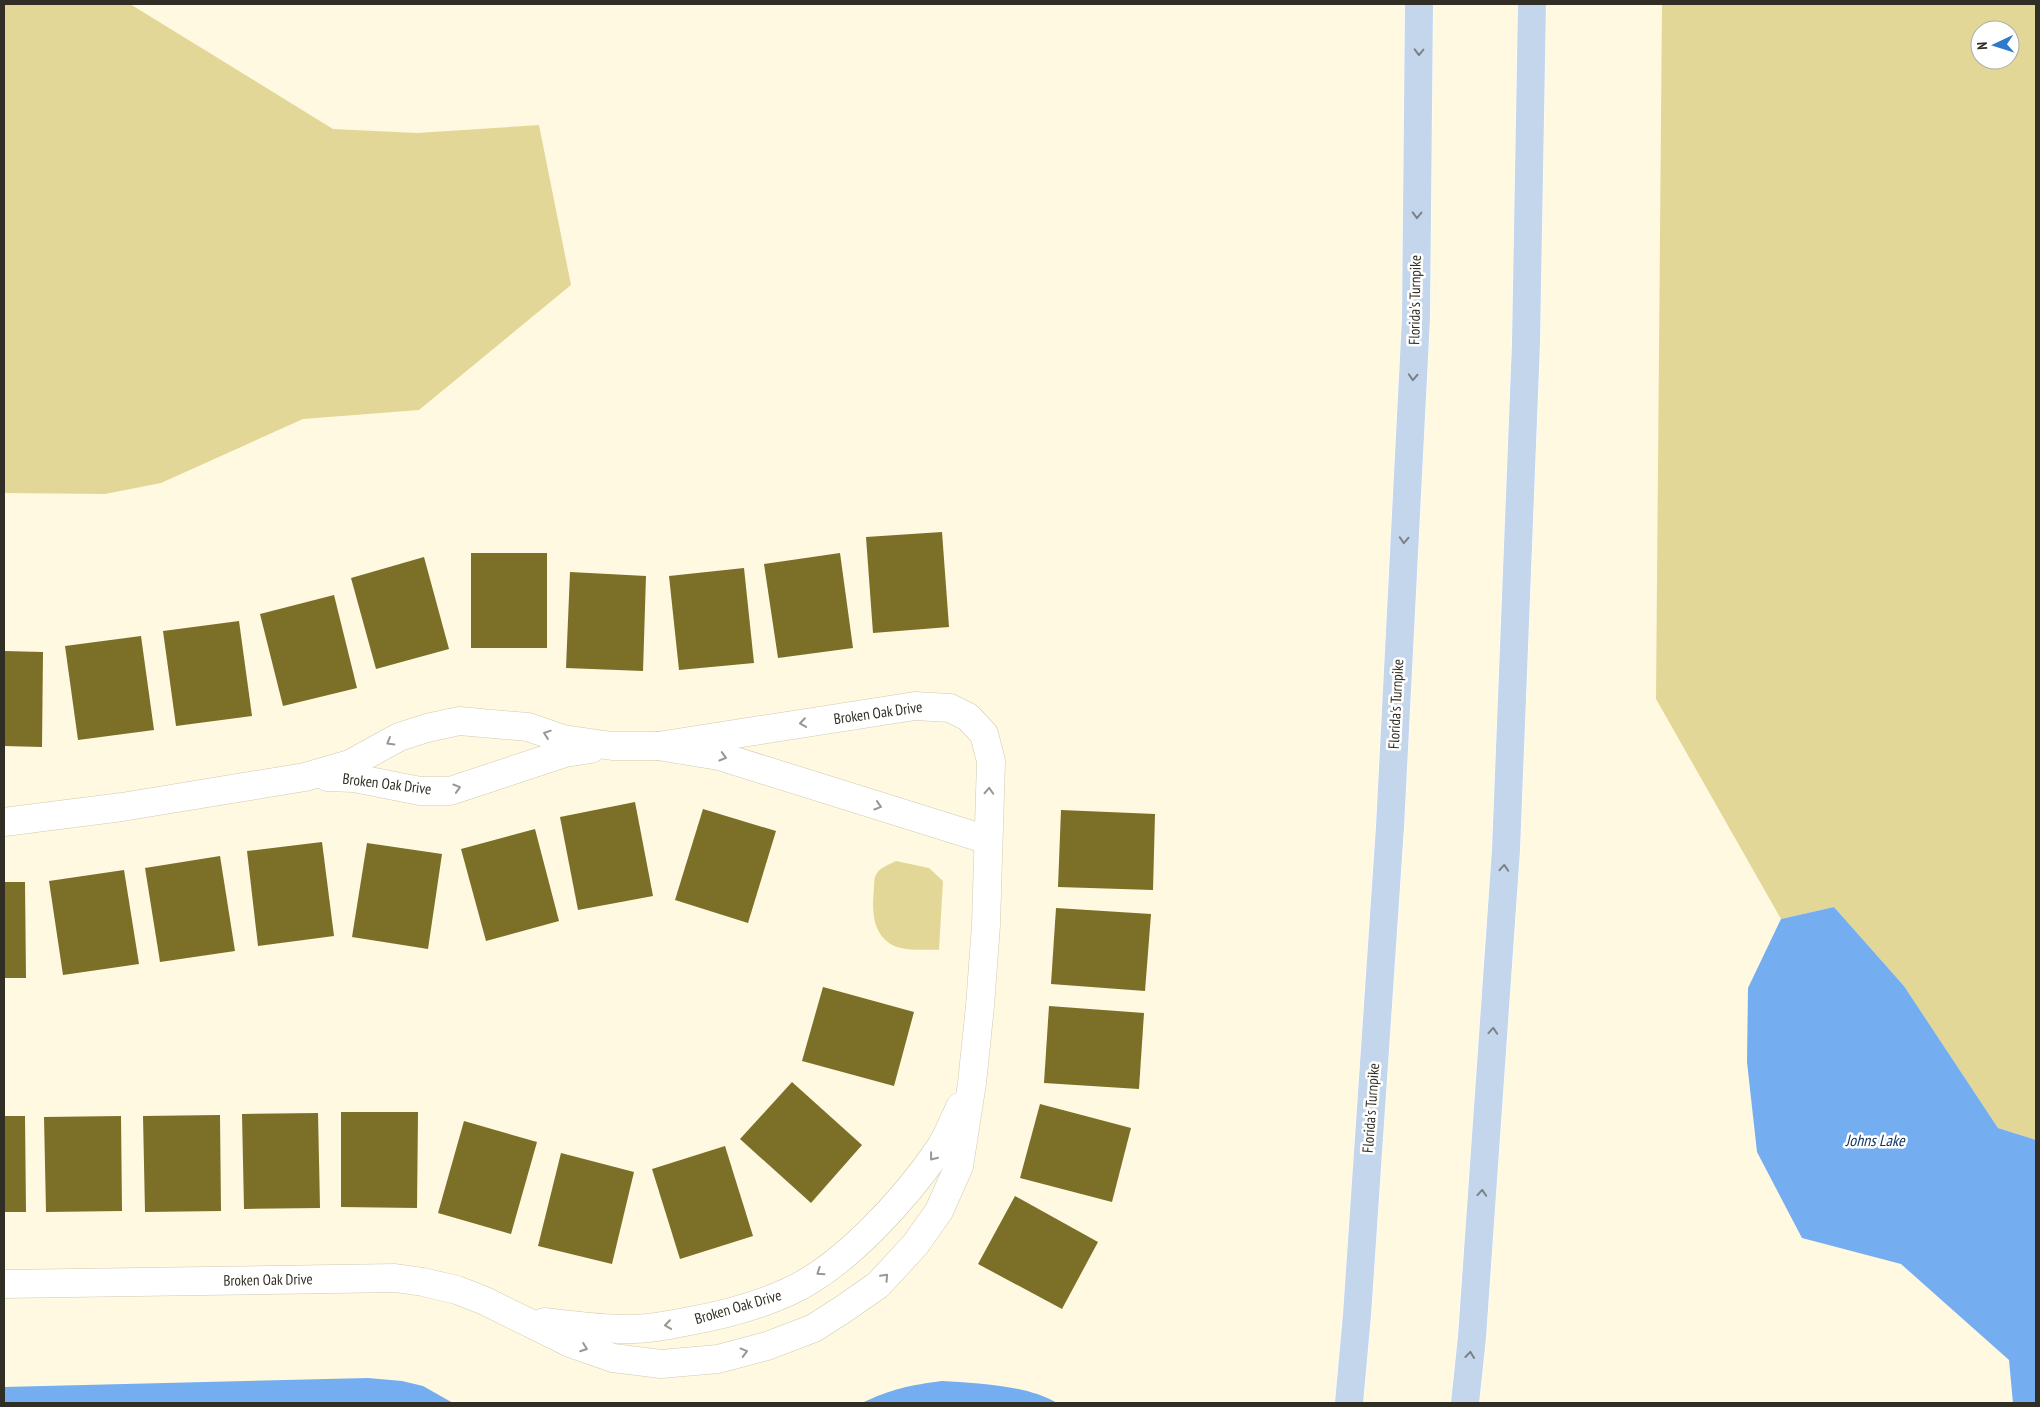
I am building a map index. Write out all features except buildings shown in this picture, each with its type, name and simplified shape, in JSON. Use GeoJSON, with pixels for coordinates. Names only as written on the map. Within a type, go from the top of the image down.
{"type":"FeatureCollection","features":[{"type":"Feature","properties":{"kind":"highway","name":"Florida's Turnpike"},"geometry":{"type":"LineString","coordinates":[[1348,1403],[1357,1315],[1388,847],[1413,378],[1416,318],[1419,4]]}},
{"type":"Feature","properties":{"kind":"highway"},"geometry":{"type":"LineString","coordinates":[[1465,1403],[1472,1337],[1506,850],[1526,343],[1532,4]]}},
{"type":"Feature","properties":{"kind":"street","name":"Broken Oak Drive"},"geometry":{"type":"LineString","coordinates":[[4,822],[122,807],[305,777],[350,764],[399,737],[459,721],[528,727],[563,739],[612,746],[658,746],[915,706],[950,708],[968,717],[984,734],[991,761],[986,925],[980,1006],[972,1083],[959,1166],[939,1211],[915,1245],[878,1285],[814,1328],[767,1346],[718,1359],[661,1364],[613,1358],[570,1343],[525,1319],[457,1290],[424,1282],[395,1278],[4,1284]]}},
{"type":"Feature","properties":{"kind":"street","name":"Broken Oak Drive"},"geometry":{"type":"LineString","coordinates":[[305,777],[354,778],[420,791],[450,791],[565,753],[612,746]]}},
{"type":"Feature","properties":{"kind":"street","name":"Broken Oak Drive"},"geometry":{"type":"LineString","coordinates":[[658,746],[719,756],[988,840]]}},
{"type":"Feature","properties":{"kind":"street","name":"Broken Oak Drive"},"geometry":{"type":"LineString","coordinates":[[525,1319],[587,1327],[628,1329],[648,1327],[711,1317],[754,1305],[789,1291],[820,1273],[852,1249],[887,1213],[941,1146],[972,1083]]}},
{"type":"Feature","properties":{"kind":"shaded area"},"geometry":{"type":"Polygon","coordinates":[[[4,4],[130,4],[333,129],[417,133],[539,125],[571,285],[419,410],[303,419],[161,483],[105,494],[4,493],[4,4]]]}},
{"type":"Feature","properties":{"kind":"shaded area"},"geometry":{"type":"Polygon","coordinates":[[[1662,4],[2036,4],[2036,1140],[1998,1128],[1904,986],[1834,907],[1781,919],[1656,699],[1662,4]]]}},
{"type":"Feature","properties":{"kind":"shaded area"},"geometry":{"type":"Polygon","coordinates":[[[896,861],[929,868],[943,881],[939,950],[913,950],[894,946],[883,938],[876,926],[873,896],[876,874],[887,865],[896,861]]]}},
{"type":"Feature","properties":{"kind":"water","name":"Johns Lake"},"geometry":{"type":"Polygon","coordinates":[[[1834,907],[1904,986],[1998,1128],[2036,1140],[2036,1403],[2013,1403],[2009,1360],[1901,1264],[1802,1238],[1757,1152],[1747,1062],[1748,988],[1781,919],[1834,907]]]}},
{"type":"Feature","properties":{"kind":"water"},"geometry":{"type":"Polygon","coordinates":[[[368,1378],[402,1381],[423,1386],[453,1403],[4,1403],[4,1387],[368,1378]]]}},
{"type":"Feature","properties":{"kind":"water"},"geometry":{"type":"Polygon","coordinates":[[[942,1381],[1001,1386],[1031,1392],[1057,1403],[862,1403],[901,1388],[942,1381]]]}}]}
